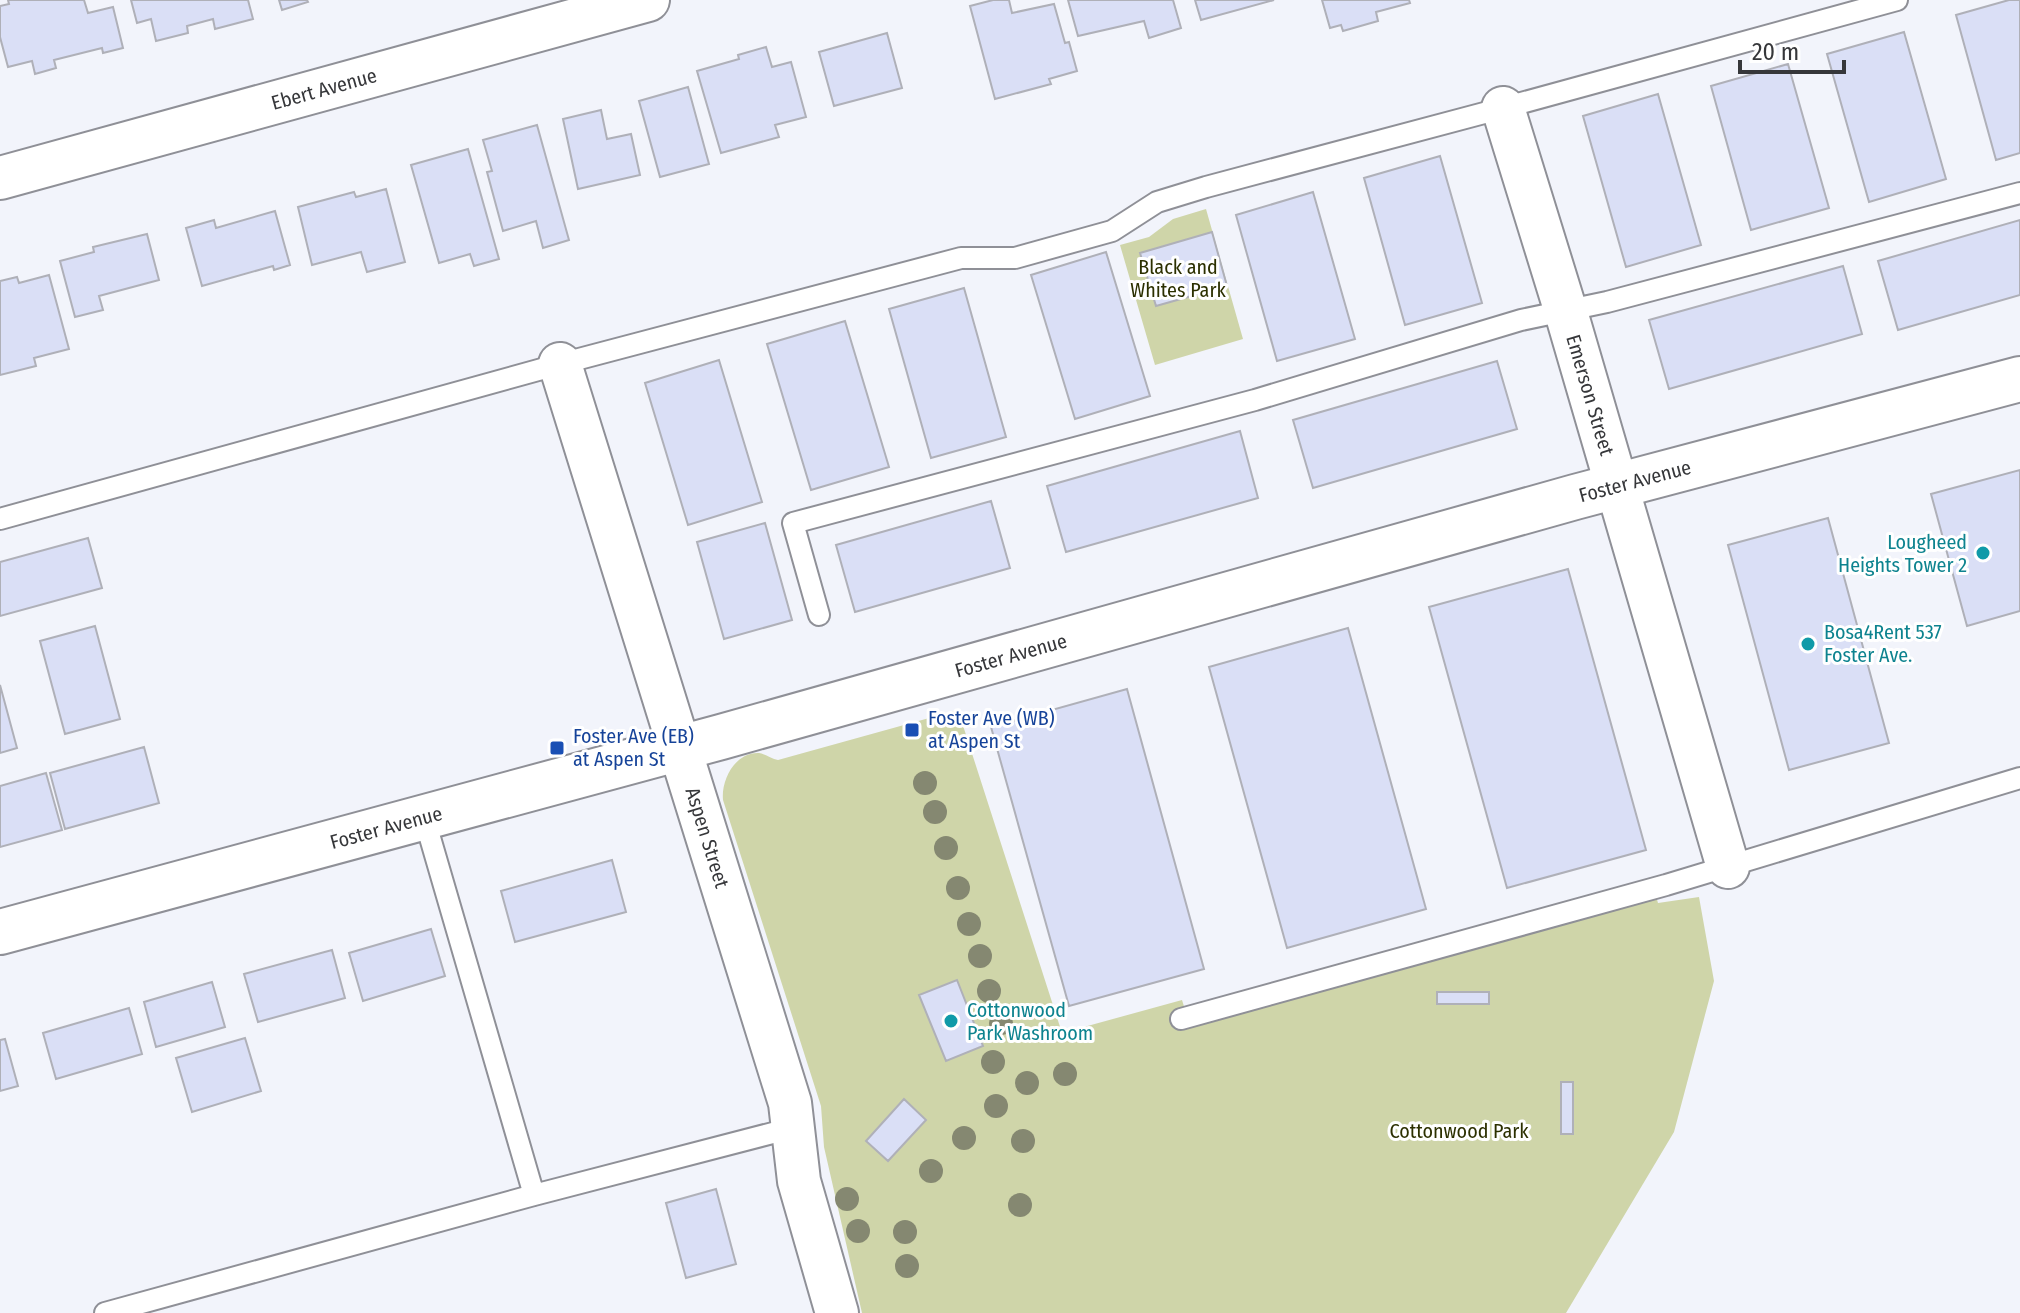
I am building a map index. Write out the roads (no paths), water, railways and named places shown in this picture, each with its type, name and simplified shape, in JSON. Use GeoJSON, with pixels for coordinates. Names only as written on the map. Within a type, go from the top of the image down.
{"type":"FeatureCollection","features":[{"type":"Feature","properties":{"kind":"street","name":"Ebert Avenue"},"geometry":{"type":"LineString","coordinates":[[0,178],[648,0]]}},
{"type":"Feature","properties":{"kind":"street","name":"Emerson Street"},"geometry":{"type":"LineString","coordinates":[[1503,108],[1566,312],[1728,867]]}},
{"type":"Feature","properties":{"kind":"street","name":"Aspen Street"},"geometry":{"type":"LineString","coordinates":[[560,364],[790,1103],[799,1181],[837,1313]]}},
{"type":"Feature","properties":{"kind":"street","name":"Foster Avenue"},"geometry":{"type":"LineString","coordinates":[[0,932],[680,747],[1617,486],[2020,379]]}},
{"type":"Feature","properties":{"kind":"lane"},"geometry":{"type":"LineString","coordinates":[[0,519],[560,364],[961,258],[1015,258],[1112,231],[1157,202],[1206,187],[1897,0]]}},
{"type":"Feature","properties":{"kind":"lane"},"geometry":{"type":"LineString","coordinates":[[819,615],[793,523],[1255,400],[1521,320],[1566,312],[2020,193]]}},
{"type":"Feature","properties":{"kind":"lane"},"geometry":{"type":"LineString","coordinates":[[1181,1019],[1728,867],[2020,778]]}},
{"type":"Feature","properties":{"kind":"lane"},"geometry":{"type":"LineString","coordinates":[[424,817],[534,1195]]}},
{"type":"Feature","properties":{"kind":"lane"},"geometry":{"type":"LineString","coordinates":[[105,1313],[792,1128]]}},
{"type":"Feature","properties":{"kind":"place","name":"Lougheed Heights Tower 2"},"geometry":{"type":"Point","coordinates":[1983,553]}},
{"type":"Feature","properties":{"kind":"place","name":"Bosa4Rent 537 Foster Ave."},"geometry":{"type":"Point","coordinates":[1808,644]}},
{"type":"Feature","properties":{"kind":"place","name":"Foster Ave (WB) at Aspen St"},"geometry":{"type":"Point","coordinates":[912,730]}},
{"type":"Feature","properties":{"kind":"place","name":"Foster Ave (EB) at Aspen St"},"geometry":{"type":"Point","coordinates":[557,748]}},
{"type":"Feature","properties":{"kind":"place","name":"Cottonwood Park Washroom"},"geometry":{"type":"Point","coordinates":[951,1021]}},
{"type":"Feature","properties":{"kind":"park label","name":"Black and Whites Park"},"geometry":{"type":"Point","coordinates":[1178,278]}},
{"type":"Feature","properties":{"kind":"park label","name":"Cottonwood Park"},"geometry":{"type":"Point","coordinates":[1459,1131]}}]}
